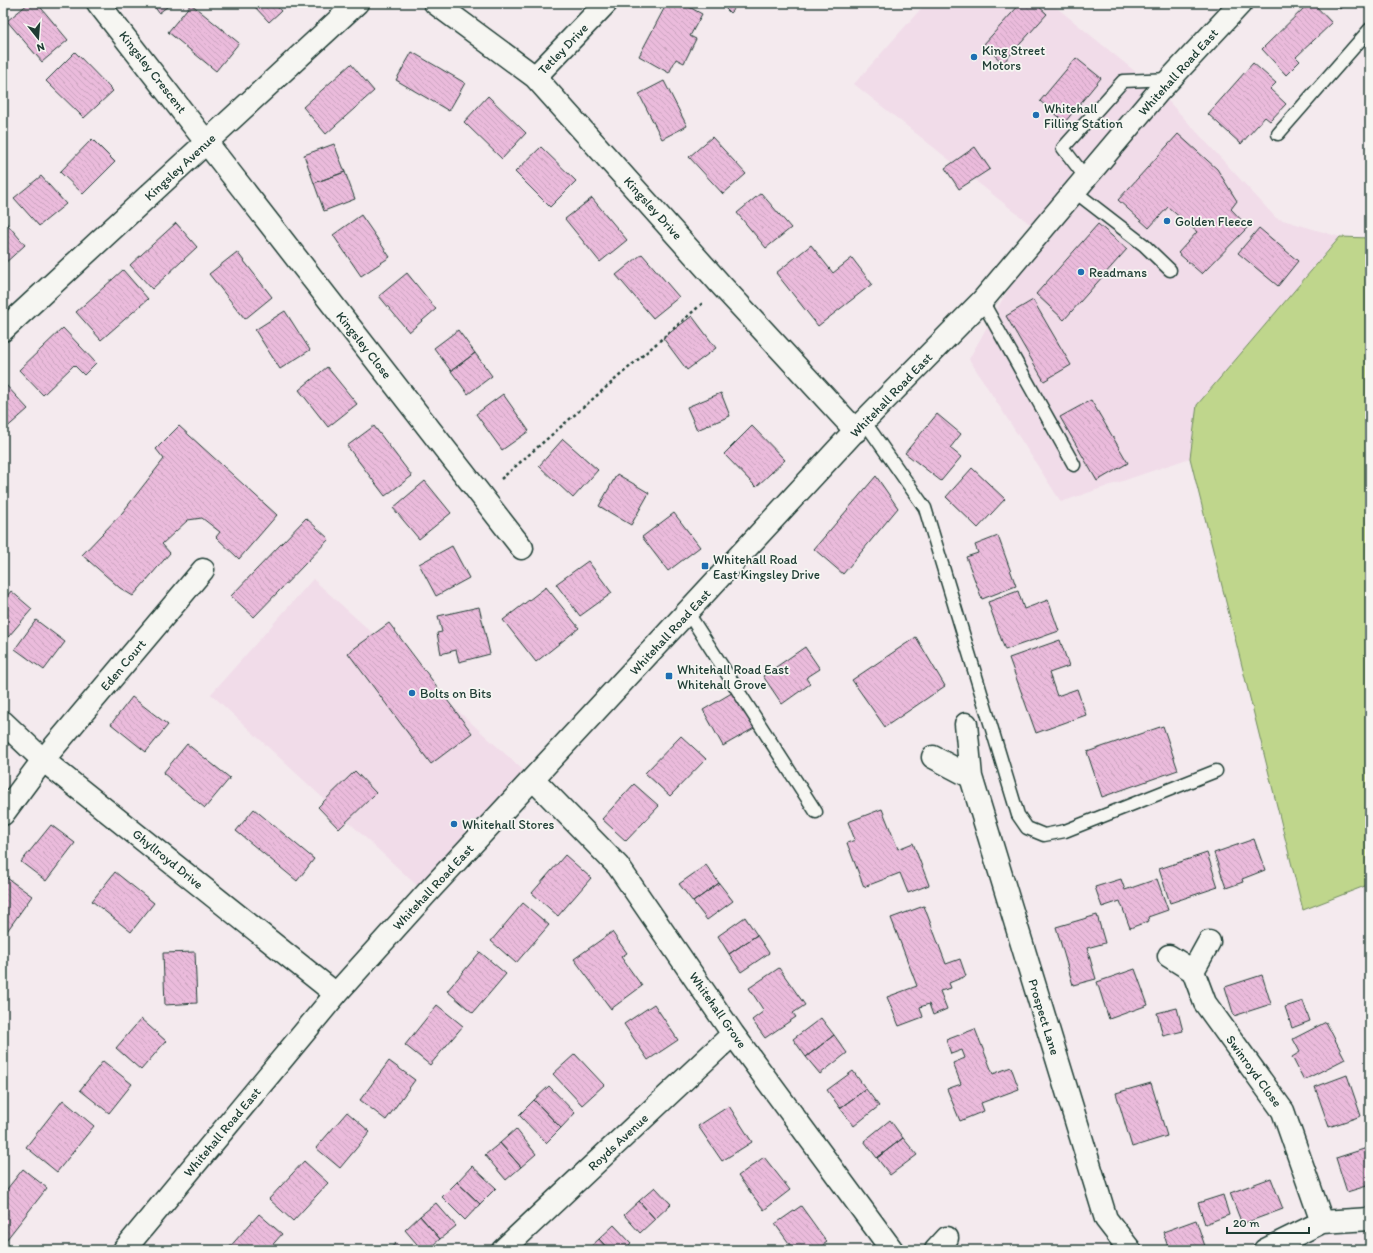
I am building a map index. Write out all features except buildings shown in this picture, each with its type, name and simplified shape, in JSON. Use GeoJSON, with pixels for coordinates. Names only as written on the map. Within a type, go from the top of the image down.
{"type":"FeatureCollection","features":[{"type":"Feature","properties":{"kind":"street","name":"Kingsley Crescent"},"geometry":{"type":"LineString","coordinates":[[98,3],[207,142]]}},
{"type":"Feature","properties":{"kind":"street","name":"Kingsley Avenue"},"geometry":{"type":"LineString","coordinates":[[3,330],[357,3]]}},
{"type":"Feature","properties":{"kind":"street","name":"Kingsley Drive"},"geometry":{"type":"LineString","coordinates":[[435,3],[535,77],[722,286],[860,426]]}},
{"type":"Feature","properties":{"kind":"street","name":"Tetley Drive"},"geometry":{"type":"LineString","coordinates":[[535,77],[606,3]]}},
{"type":"Feature","properties":{"kind":"street","name":"Whitehall Road East"},"geometry":{"type":"LineString","coordinates":[[124,1250],[336,994],[426,894],[860,426],[982,301],[1170,79],[1240,3]]}},
{"type":"Feature","properties":{"kind":"street","name":"Kingsley Close"},"geometry":{"type":"LineString","coordinates":[[207,142],[522,548]]}},
{"type":"Feature","properties":{"kind":"street","name":"Eden Court"},"geometry":{"type":"LineString","coordinates":[[3,814],[43,760],[203,570]]}},
{"type":"Feature","properties":{"kind":"street","name":"Ghyllroyd Drive"},"geometry":{"type":"LineString","coordinates":[[3,722],[43,760],[336,994]]}},
{"type":"Feature","properties":{"kind":"street","name":"Prospect Lane"},"geometry":{"type":"LineString","coordinates":[[966,724],[971,777],[1106,1219],[1130,1250]]}},
{"type":"Feature","properties":{"kind":"street"},"geometry":{"type":"LineString","coordinates":[[933,757],[971,777]]}},
{"type":"Feature","properties":{"kind":"street","name":"Whitehall Grove"},"geometry":{"type":"LineString","coordinates":[[533,779],[618,866],[733,1034],[892,1250]]}},
{"type":"Feature","properties":{"kind":"street"},"geometry":{"type":"LineString","coordinates":[[1169,956],[1193,971],[1209,942]]}},
{"type":"Feature","properties":{"kind":"street","name":"Swinroyd Close"},"geometry":{"type":"LineString","coordinates":[[1193,971],[1205,1003],[1282,1110],[1322,1222]]}},
{"type":"Feature","properties":{"kind":"street","name":"Royds Avenue"},"geometry":{"type":"LineString","coordinates":[[503,1250],[733,1034]]}},
{"type":"Feature","properties":{"kind":"street"},"geometry":{"type":"LineString","coordinates":[[1265,1250],[1322,1222],[1370,1219]]}},
{"type":"Feature","properties":{"kind":"lane"},"geometry":{"type":"LineString","coordinates":[[1278,134],[1370,29]]}},
{"type":"Feature","properties":{"kind":"lane"},"geometry":{"type":"LineString","coordinates":[[1170,79],[1123,81],[1063,148],[1080,185],[1170,270]]}},
{"type":"Feature","properties":{"kind":"lane"},"geometry":{"type":"LineString","coordinates":[[982,301],[1074,465]]}},
{"type":"Feature","properties":{"kind":"lane"},"geometry":{"type":"LineString","coordinates":[[860,426],[925,508],[1018,815],[1027,828],[1044,835],[1065,831],[1216,771]]}},
{"type":"Feature","properties":{"kind":"lane"},"geometry":{"type":"LineString","coordinates":[[688,613],[816,812]]}},
{"type":"Feature","properties":{"kind":"path"},"geometry":{"type":"LineString","coordinates":[[481,496],[722,286]]}},
{"type":"Feature","properties":{"kind":"shaded area"},"geometry":{"type":"Polygon","coordinates":[[[926,3],[1051,3],[1159,91],[1276,218],[1340,237],[1197,405],[1190,458],[1061,502],[969,359],[1040,232],[854,84],[926,3]]]}},
{"type":"Feature","properties":{"kind":"shaded area"},"geometry":{"type":"Polygon","coordinates":[[[313,579],[533,779],[426,894],[211,694],[313,579]]]}},
{"type":"Feature","properties":{"kind":"green space"},"geometry":{"type":"Polygon","coordinates":[[[1340,237],[1370,238],[1370,884],[1303,910],[1190,458],[1197,405],[1340,237]]]}},
{"type":"Feature","properties":{"kind":"place","name":"King Street Motors"},"geometry":{"type":"Point","coordinates":[974,57]}},
{"type":"Feature","properties":{"kind":"place","name":"Whitehall Filling Station"},"geometry":{"type":"Point","coordinates":[1036,115]}},
{"type":"Feature","properties":{"kind":"place","name":"Golden Fleece"},"geometry":{"type":"Point","coordinates":[1167,221]}},
{"type":"Feature","properties":{"kind":"place","name":"Readmans"},"geometry":{"type":"Point","coordinates":[1081,272]}},
{"type":"Feature","properties":{"kind":"place","name":"Whitehall Road East Kingsley Drive"},"geometry":{"type":"Point","coordinates":[705,566]}},
{"type":"Feature","properties":{"kind":"place","name":"Whitehall Road East Whitehall Grove"},"geometry":{"type":"Point","coordinates":[669,676]}},
{"type":"Feature","properties":{"kind":"place","name":"Bolts on Bits"},"geometry":{"type":"Point","coordinates":[412,693]}},
{"type":"Feature","properties":{"kind":"place","name":"Whitehall Stores"},"geometry":{"type":"Point","coordinates":[454,824]}}]}
